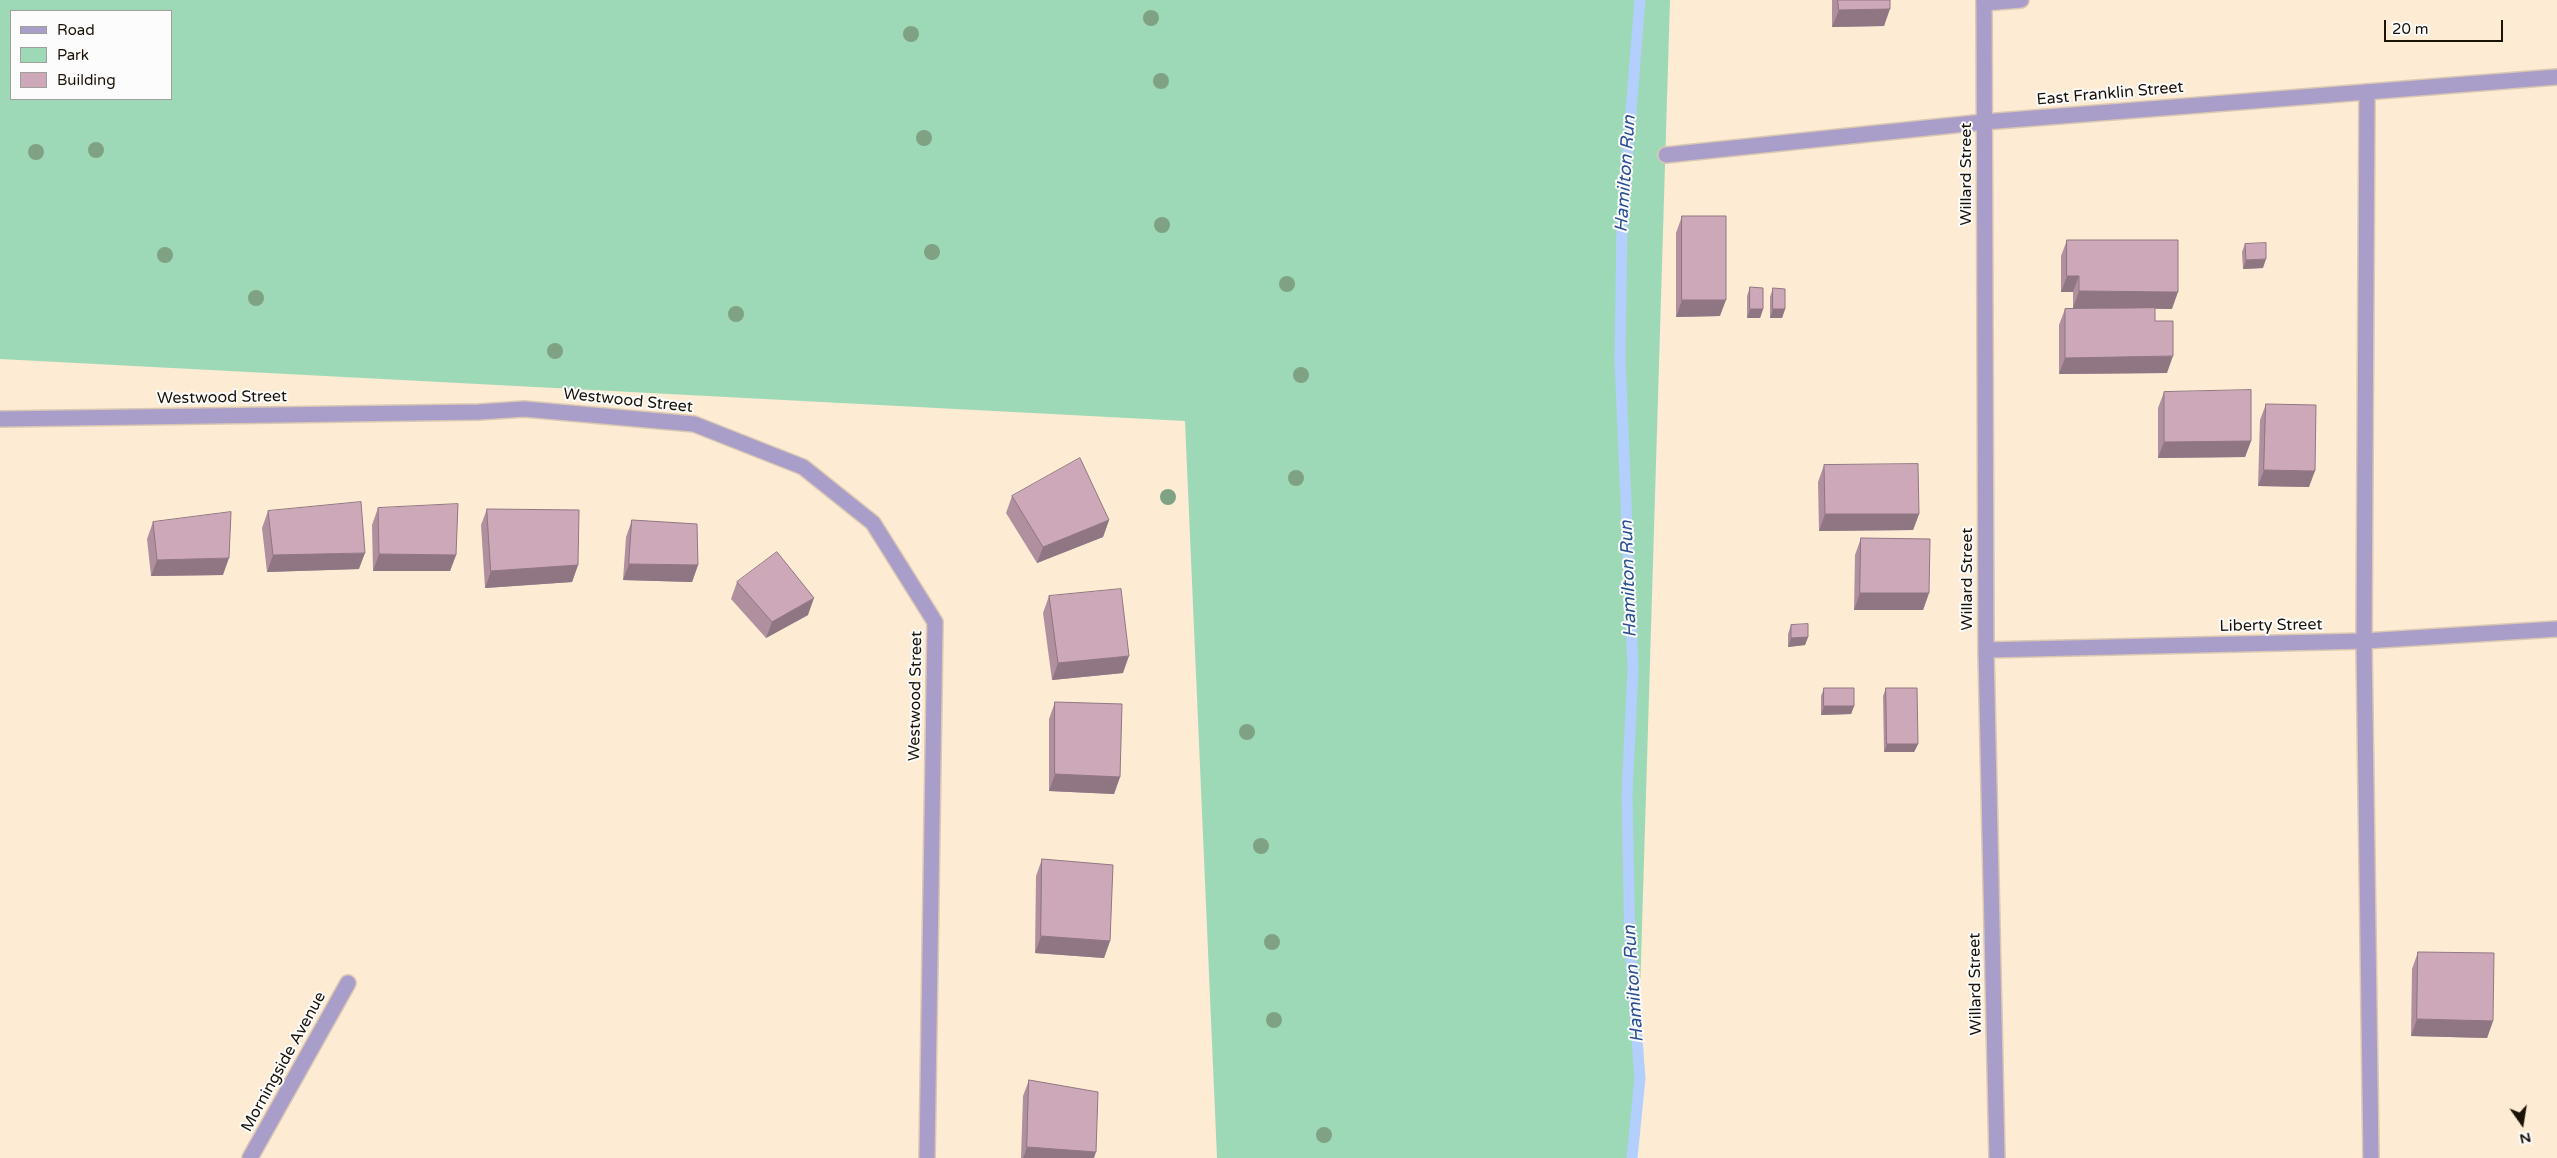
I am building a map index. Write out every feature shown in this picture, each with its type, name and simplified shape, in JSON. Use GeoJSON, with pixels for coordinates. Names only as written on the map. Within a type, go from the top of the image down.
{"type":"FeatureCollection","features":[{"type":"Feature","properties":{"kind":"street"},"geometry":{"type":"LineString","coordinates":[[1984,1],[2020,0]]}},
{"type":"Feature","properties":{"kind":"street","name":"Willard Street"},"geometry":{"type":"LineString","coordinates":[[1984,1],[1986,650],[1997,1158]]}},
{"type":"Feature","properties":{"kind":"street","name":"East Franklin Street"},"geometry":{"type":"LineString","coordinates":[[1666,155],[1984,122],[2557,77]]}},
{"type":"Feature","properties":{"kind":"street"},"geometry":{"type":"LineString","coordinates":[[2367,92],[2364,641],[2372,1158]]}},
{"type":"Feature","properties":{"kind":"street","name":"Westwood Street"},"geometry":{"type":"LineString","coordinates":[[0,419],[479,412],[524,409],[694,424],[803,468],[873,523],[935,622],[927,1158]]}},
{"type":"Feature","properties":{"kind":"street","name":"Liberty Street"},"geometry":{"type":"LineString","coordinates":[[1986,650],[2364,641],[2557,629]]}},
{"type":"Feature","properties":{"kind":"street","name":"Morningside Avenue"},"geometry":{"type":"LineString","coordinates":[[250,1158],[348,983]]}},
{"type":"Feature","properties":{"kind":"green space"},"geometry":{"type":"Polygon","coordinates":[[[0,0],[1670,0],[1635,1158],[1217,1158],[1185,421],[0,359],[0,0]]]}},
{"type":"Feature","properties":{"kind":"building"},"geometry":{"type":"Polygon","coordinates":[[[1838,0],[1890,0],[1890,9],[1839,10],[1838,0]]]}},
{"type":"Feature","properties":{"kind":"building"},"geometry":{"type":"Polygon","coordinates":[[[1682,216],[1726,216],[1726,300],[1682,300],[1682,216]]]}},
{"type":"Feature","properties":{"kind":"building"},"geometry":{"type":"Polygon","coordinates":[[[2067,240],[2178,240],[2178,292],[2079,291],[2079,276],[2067,276],[2067,240]]]}},
{"type":"Feature","properties":{"kind":"building"},"geometry":{"type":"Polygon","coordinates":[[[2266,243],[2266,259],[2246,260],[2245,244],[2266,243]]]}},
{"type":"Feature","properties":{"kind":"building"},"geometry":{"type":"Polygon","coordinates":[[[1750,287],[1763,288],[1763,309],[1750,309],[1750,287]]]}},
{"type":"Feature","properties":{"kind":"building"},"geometry":{"type":"Polygon","coordinates":[[[1773,288],[1785,289],[1785,309],[1773,309],[1773,288]]]}},
{"type":"Feature","properties":{"kind":"building"},"geometry":{"type":"Polygon","coordinates":[[[2155,308],[2155,321],[2173,321],[2173,356],[2065,358],[2065,309],[2155,308]]]}},
{"type":"Feature","properties":{"kind":"building"},"geometry":{"type":"Polygon","coordinates":[[[2251,390],[2251,441],[2164,442],[2164,392],[2251,390]]]}},
{"type":"Feature","properties":{"kind":"building"},"geometry":{"type":"Polygon","coordinates":[[[2266,404],[2316,405],[2315,471],[2264,470],[2266,404]]]}},
{"type":"Feature","properties":{"kind":"building"},"geometry":{"type":"Polygon","coordinates":[[[1080,458],[1109,520],[1043,547],[1012,496],[1080,458]]]}},
{"type":"Feature","properties":{"kind":"building"},"geometry":{"type":"Polygon","coordinates":[[[1918,464],[1919,514],[1825,514],[1824,465],[1918,464]]]}},
{"type":"Feature","properties":{"kind":"building"},"geometry":{"type":"Polygon","coordinates":[[[361,502],[365,553],[273,555],[268,511],[361,502]]]}},
{"type":"Feature","properties":{"kind":"building"},"geometry":{"type":"Polygon","coordinates":[[[458,504],[456,555],[379,554],[378,508],[458,504]]]}},
{"type":"Feature","properties":{"kind":"building"},"geometry":{"type":"Polygon","coordinates":[[[487,509],[579,510],[578,565],[491,571],[487,509]]]}},
{"type":"Feature","properties":{"kind":"building"},"geometry":{"type":"Polygon","coordinates":[[[231,512],[229,558],[157,560],[153,522],[231,512]]]}},
{"type":"Feature","properties":{"kind":"building"},"geometry":{"type":"Polygon","coordinates":[[[632,520],[697,524],[698,565],[629,564],[632,520]]]}},
{"type":"Feature","properties":{"kind":"building"},"geometry":{"type":"Polygon","coordinates":[[[1861,538],[1930,539],[1929,593],[1860,593],[1861,538]]]}},
{"type":"Feature","properties":{"kind":"building"},"geometry":{"type":"Polygon","coordinates":[[[777,552],[814,598],[772,622],[737,582],[777,552]]]}},
{"type":"Feature","properties":{"kind":"building"},"geometry":{"type":"Polygon","coordinates":[[[1121,589],[1129,656],[1058,663],[1049,596],[1121,589]]]}},
{"type":"Feature","properties":{"kind":"building"},"geometry":{"type":"Polygon","coordinates":[[[1808,624],[1808,637],[1791,638],[1791,625],[1808,624]]]}},
{"type":"Feature","properties":{"kind":"building"},"geometry":{"type":"Polygon","coordinates":[[[1824,688],[1854,688],[1854,706],[1824,706],[1824,688]]]}},
{"type":"Feature","properties":{"kind":"building"},"geometry":{"type":"Polygon","coordinates":[[[1886,688],[1917,688],[1918,744],[1887,744],[1886,688]]]}},
{"type":"Feature","properties":{"kind":"building"},"geometry":{"type":"Polygon","coordinates":[[[1055,702],[1122,704],[1120,777],[1055,774],[1055,702]]]}},
{"type":"Feature","properties":{"kind":"building"},"geometry":{"type":"Polygon","coordinates":[[[1042,859],[1113,865],[1110,941],[1041,936],[1042,859]]]}},
{"type":"Feature","properties":{"kind":"building"},"geometry":{"type":"Polygon","coordinates":[[[2418,952],[2494,953],[2493,1021],[2417,1019],[2418,952]]]}},
{"type":"Feature","properties":{"kind":"building"},"geometry":{"type":"Polygon","coordinates":[[[1029,1080],[1098,1092],[1096,1152],[1027,1147],[1029,1080]]]}},
{"type":"Feature","properties":{"kind":"waterway","name":"Hamilton Run"},"geometry":{"type":"LineString","coordinates":[[1632,1158],[1640,1078],[1630,947],[1627,794],[1633,669],[1620,360],[1622,222],[1640,0]]}}]}
